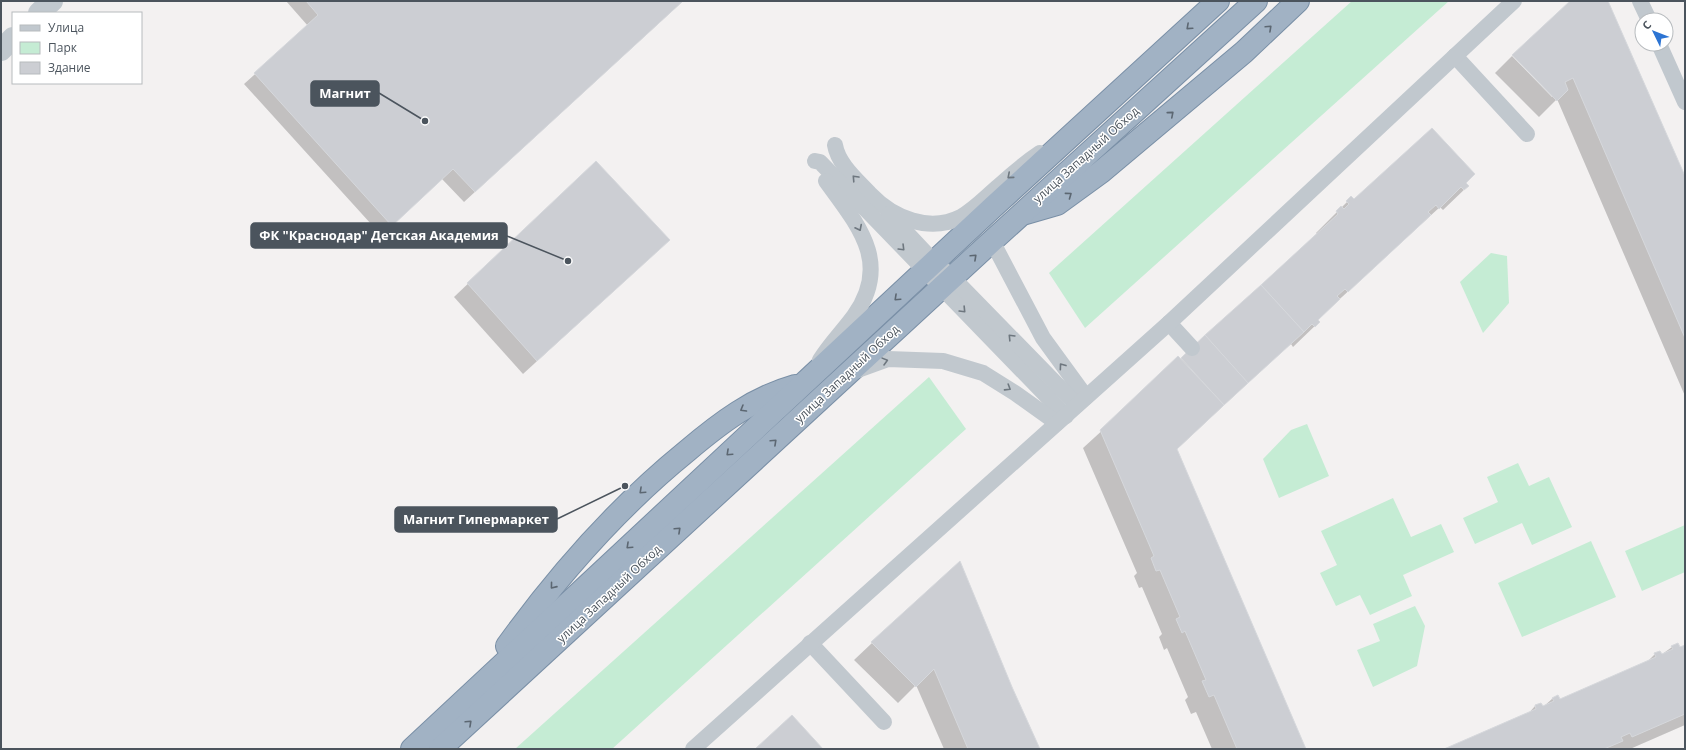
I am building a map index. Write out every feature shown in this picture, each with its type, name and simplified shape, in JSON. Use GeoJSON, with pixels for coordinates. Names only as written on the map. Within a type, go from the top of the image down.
{"type":"FeatureCollection","features":[{"type":"Feature","properties":{"kind":"highway","name":"улица Западный Обход"},"geometry":{"type":"LineString","coordinates":[[440,749],[848,374],[938,275],[1087,120],[1218,1]]}},
{"type":"Feature","properties":{"kind":"highway","name":"улица Западный Обход"},"geometry":{"type":"LineString","coordinates":[[412,749],[804,384],[938,275],[992,241],[1256,1]]}},
{"type":"Feature","properties":{"kind":"highway"},"geometry":{"type":"LineString","coordinates":[[1020,214],[1057,204],[1101,172],[1244,52],[1298,1]]}},
{"type":"Feature","properties":{"kind":"highway"},"geometry":{"type":"LineString","coordinates":[[490,676],[498,659],[579,555],[664,469],[732,415],[758,400],[804,384]]}},
{"type":"Feature","properties":{"kind":"street"},"geometry":{"type":"LineString","coordinates":[[40,12],[52,1]]}},
{"type":"Feature","properties":{"kind":"street"},"geometry":{"type":"LineString","coordinates":[[1,50],[12,39]]}},
{"type":"Feature","properties":{"kind":"lane"},"geometry":{"type":"LineString","coordinates":[[693,749],[1169,323],[1514,1]]}},
{"type":"Feature","properties":{"kind":"lane"},"geometry":{"type":"LineString","coordinates":[[1640,1],[1645,12]]}},
{"type":"Feature","properties":{"kind":"lane"},"geometry":{"type":"LineString","coordinates":[[1663,52],[1685,102]]}},
{"type":"Feature","properties":{"kind":"lane"},"geometry":{"type":"LineString","coordinates":[[1455,56],[1526,134]]}},
{"type":"Feature","properties":{"kind":"lane"},"geometry":{"type":"LineString","coordinates":[[874,198],[892,212],[911,221],[941,223],[961,217],[1021,166],[1087,120]]}},
{"type":"Feature","properties":{"kind":"lane"},"geometry":{"type":"LineString","coordinates":[[834,145],[846,167],[874,198],[938,275]]}},
{"type":"Feature","properties":{"kind":"lane"},"geometry":{"type":"LineString","coordinates":[[804,384],[829,346],[854,316],[864,300],[871,272],[870,257],[862,233],[854,219],[817,169],[815,161],[820,162],[938,275],[1071,410]]}},
{"type":"Feature","properties":{"kind":"lane"},"geometry":{"type":"LineString","coordinates":[[992,241],[1043,338],[1071,410]]}},
{"type":"Feature","properties":{"kind":"lane"},"geometry":{"type":"LineString","coordinates":[[1169,323],[1192,348]]}},
{"type":"Feature","properties":{"kind":"lane"},"geometry":{"type":"LineString","coordinates":[[848,374],[888,359],[943,361],[983,373],[1015,393],[1071,410]]}},
{"type":"Feature","properties":{"kind":"lane"},"geometry":{"type":"LineString","coordinates":[[810,643],[884,722]]}},
{"type":"Feature","properties":{"kind":"green space"},"geometry":{"type":"Polygon","coordinates":[[[1352,1],[1449,1],[1085,328],[1049,273],[1352,1]]]}},
{"type":"Feature","properties":{"kind":"green space"},"geometry":{"type":"Polygon","coordinates":[[[1491,253],[1507,256],[1509,303],[1483,333],[1460,282],[1491,253]]]}},
{"type":"Feature","properties":{"kind":"green space"},"geometry":{"type":"Polygon","coordinates":[[[929,377],[966,429],[612,749],[515,749],[929,377]]]}},
{"type":"Feature","properties":{"kind":"green space"},"geometry":{"type":"Polygon","coordinates":[[[1307,424],[1329,476],[1279,498],[1263,459],[1291,430],[1307,424]]]}},
{"type":"Feature","properties":{"kind":"green space"},"geometry":{"type":"Polygon","coordinates":[[[1518,463],[1529,486],[1549,477],[1572,527],[1532,545],[1522,523],[1475,544],[1463,518],[1498,502],[1487,477],[1518,463]]]}},
{"type":"Feature","properties":{"kind":"green space"},"geometry":{"type":"Polygon","coordinates":[[[1393,498],[1411,537],[1441,524],[1454,552],[1403,575],[1412,596],[1370,615],[1360,595],[1336,606],[1320,573],[1337,565],[1321,531],[1393,498]]]}},
{"type":"Feature","properties":{"kind":"green space"},"geometry":{"type":"Polygon","coordinates":[[[1685,525],[1685,572],[1642,591],[1625,551],[1685,525]]]}},
{"type":"Feature","properties":{"kind":"green space"},"geometry":{"type":"Polygon","coordinates":[[[1591,541],[1616,597],[1522,637],[1498,583],[1591,541]]]}},
{"type":"Feature","properties":{"kind":"green space"},"geometry":{"type":"Polygon","coordinates":[[[1415,606],[1425,626],[1417,666],[1373,687],[1357,650],[1380,641],[1373,624],[1415,606]]]}},
{"type":"Feature","properties":{"kind":"building"},"geometry":{"type":"Polygon","coordinates":[[[306,1],[683,1],[475,192],[453,169],[392,226],[254,73],[318,15],[306,1]]]}},
{"type":"Feature","properties":{"kind":"building"},"geometry":{"type":"Polygon","coordinates":[[[1570,1],[1608,1],[1685,176],[1685,338],[1573,78],[1565,82],[1568,90],[1557,101],[1512,55],[1570,1]]]}},
{"type":"Feature","properties":{"kind":"building"},"geometry":{"type":"Polygon","coordinates":[[[1432,128],[1475,174],[1466,183],[1469,186],[1464,190],[1461,187],[1439,209],[1436,205],[1428,212],[1431,215],[1348,292],[1345,289],[1337,296],[1340,299],[1318,320],[1320,322],[1315,327],[1312,324],[1304,332],[1261,285],[1338,214],[1336,211],[1341,206],[1344,209],[1349,204],[1346,201],[1351,196],[1354,199],[1432,128]]]}},
{"type":"Feature","properties":{"kind":"building"},"geometry":{"type":"Polygon","coordinates":[[[596,161],[670,240],[537,361],[467,283],[596,161]]]}},
{"type":"Feature","properties":{"kind":"building"},"geometry":{"type":"Polygon","coordinates":[[[1261,285],[1304,332],[1248,383],[1205,335],[1261,285]]]}},
{"type":"Feature","properties":{"kind":"building"},"geometry":{"type":"Polygon","coordinates":[[[1205,335],[1248,383],[1224,405],[1181,358],[1205,335]]]}},
{"type":"Feature","properties":{"kind":"building"},"geometry":{"type":"Polygon","coordinates":[[[1178,356],[1224,405],[1177,449],[1306,749],[1237,749],[1214,695],[1209,697],[1202,681],[1206,680],[1185,631],[1182,633],[1176,619],[1180,617],[1160,570],[1156,571],[1151,558],[1154,556],[1100,430],[1178,356]]]}},
{"type":"Feature","properties":{"kind":"building"},"geometry":{"type":"Polygon","coordinates":[[[960,561],[1012,687],[1040,749],[968,749],[934,669],[916,687],[871,642],[960,561]]]}},
{"type":"Feature","properties":{"kind":"building"},"geometry":{"type":"Polygon","coordinates":[[[1678,643],[1680,647],[1685,645],[1685,714],[1632,737],[1630,733],[1621,737],[1623,741],[1604,749],[1444,749],[1536,709],[1535,705],[1541,703],[1543,706],[1554,701],[1552,698],[1558,695],[1560,699],[1656,657],[1654,653],[1660,651],[1662,654],[1673,649],[1671,646],[1678,643]]]}},
{"type":"Feature","properties":{"kind":"building"},"geometry":{"type":"Polygon","coordinates":[[[792,715],[823,749],[755,749],[792,715]]]}},
{"type":"Feature","properties":{"kind":"place","name":"Магнит"},"geometry":{"type":"Point","coordinates":[425,121]}},
{"type":"Feature","properties":{"kind":"place","name":"ФК \"Краснодар\" Детская Академия"},"geometry":{"type":"Point","coordinates":[568,261]}},
{"type":"Feature","properties":{"kind":"place","name":"Магнит Гипермаркет"},"geometry":{"type":"Point","coordinates":[625,486]}}]}
